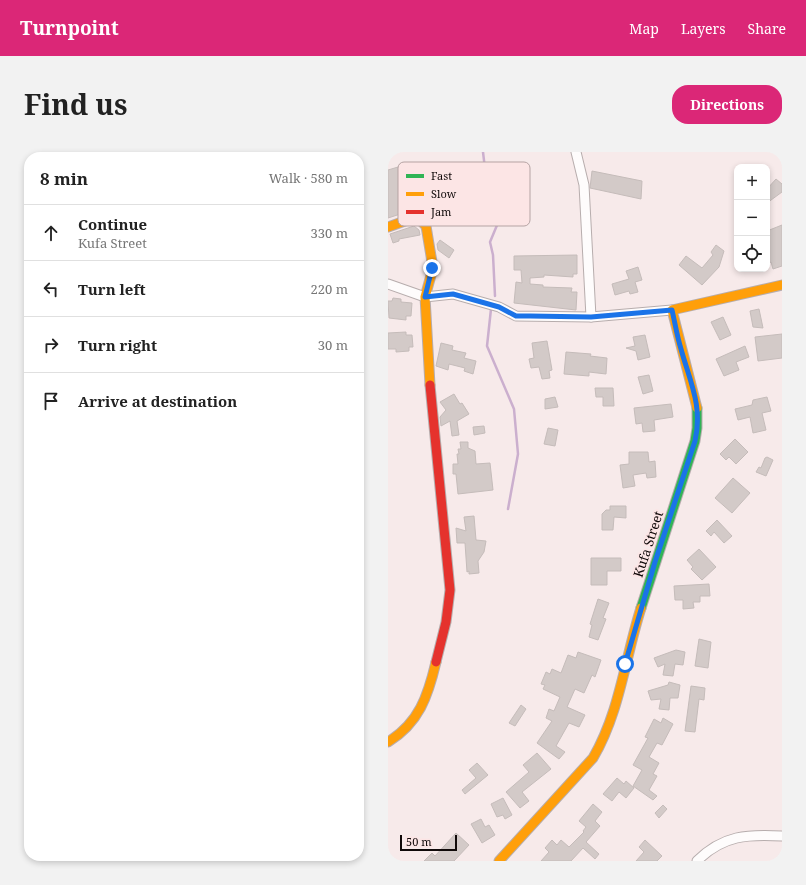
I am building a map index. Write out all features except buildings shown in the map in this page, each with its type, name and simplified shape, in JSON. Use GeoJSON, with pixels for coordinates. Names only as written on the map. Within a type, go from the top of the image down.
{"type":"FeatureCollection","features":[{"type":"Feature","properties":{"kind":"street"},"geometry":{"type":"LineString","coordinates":[[576,152],[584,185],[591,317]]}},
{"type":"Feature","properties":{"kind":"street"},"geometry":{"type":"LineString","coordinates":[[388,226],[398,223]]}},
{"type":"Feature","properties":{"kind":"street"},"geometry":{"type":"LineString","coordinates":[[388,742],[403,732],[417,714],[430,691],[446,622],[450,590],[430,394],[425,297],[432,268],[426,226]]}},
{"type":"Feature","properties":{"kind":"street"},"geometry":{"type":"LineString","coordinates":[[388,284],[425,297],[453,294],[499,307],[516,316],[591,317],[672,310],[782,285]]}},
{"type":"Feature","properties":{"kind":"street","name":"Kufa Street"},"geometry":{"type":"LineString","coordinates":[[499,861],[593,758],[603,742],[609,724],[631,641],[695,441],[699,424],[697,406],[680,347],[672,310]]}},
{"type":"Feature","properties":{"kind":"street"},"geometry":{"type":"LineString","coordinates":[[697,861],[722,842],[736,837],[758,835],[782,836]]}},
{"type":"Feature","properties":{"kind":"waterway"},"geometry":{"type":"LineString","coordinates":[[483,152],[484,162]]}},
{"type":"Feature","properties":{"kind":"waterway"},"geometry":{"type":"LineString","coordinates":[[495,296],[493,255],[490,242],[497,226]]}},
{"type":"Feature","properties":{"kind":"waterway"},"geometry":{"type":"LineString","coordinates":[[491,309],[487,346],[514,409],[518,454],[508,509]]}},
{"type":"Feature","properties":{"kind":"traffic: fast"},"geometry":{"type":"LineString","coordinates":[[641,608],[695,441],[697,428],[697,408]]}},
{"type":"Feature","properties":{"kind":"traffic: slow"},"geometry":{"type":"LineString","coordinates":[[388,227],[398,223]]}},
{"type":"Feature","properties":{"kind":"traffic: slow"},"geometry":{"type":"LineString","coordinates":[[426,226],[433,268],[425,297],[430,385]]}},
{"type":"Feature","properties":{"kind":"traffic: slow"},"geometry":{"type":"LineString","coordinates":[[697,408],[672,310],[782,285]]}},
{"type":"Feature","properties":{"kind":"traffic: slow"},"geometry":{"type":"LineString","coordinates":[[499,861],[593,758],[610,722],[616,704],[641,608]]}},
{"type":"Feature","properties":{"kind":"traffic: slow"},"geometry":{"type":"LineString","coordinates":[[388,742],[399,735],[421,708],[436,662]]}},
{"type":"Feature","properties":{"kind":"traffic: jam"},"geometry":{"type":"LineString","coordinates":[[430,385],[450,590],[446,622],[436,662]]}},
{"type":"Feature","properties":{"kind":"route"},"geometry":{"type":"LineString","coordinates":[[432,268],[425,297],[434,298],[453,294],[499,307],[516,316],[556,318],[591,317],[672,310],[680,347],[697,406],[699,424],[681,485],[655,562],[625,664]]}}]}
